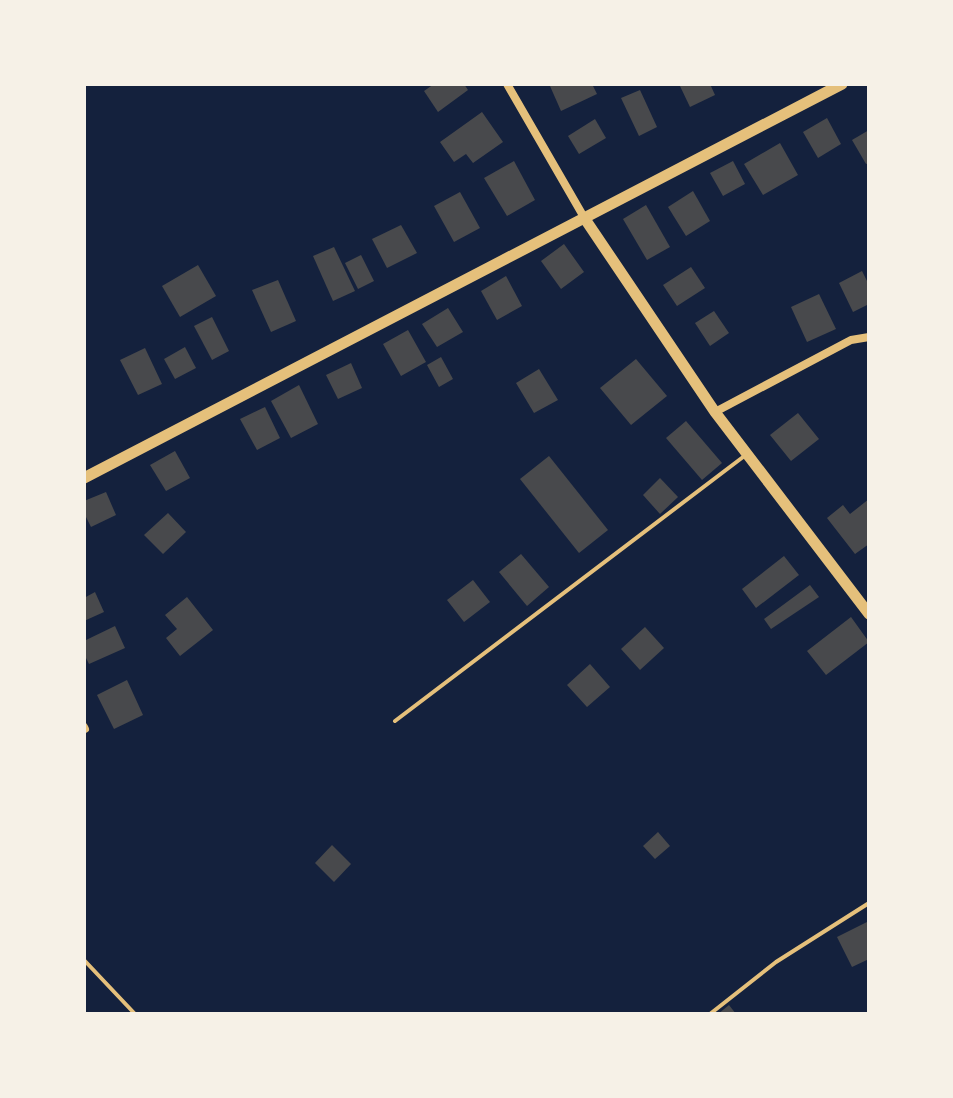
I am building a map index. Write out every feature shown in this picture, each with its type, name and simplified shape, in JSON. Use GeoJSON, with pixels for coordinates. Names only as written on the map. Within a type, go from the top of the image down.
{"type":"FeatureCollection","features":[{"type":"Feature","properties":{"kind":"street"},"geometry":{"type":"LineString","coordinates":[[507,84],[585,219],[715,412],[869,614]]}},
{"type":"Feature","properties":{"kind":"street"},"geometry":{"type":"LineString","coordinates":[[84,478],[842,84]]}},
{"type":"Feature","properties":{"kind":"street"},"geometry":{"type":"LineString","coordinates":[[715,412],[851,340],[869,337]]}},
{"type":"Feature","properties":{"kind":"lane"},"geometry":{"type":"LineString","coordinates":[[395,721],[747,454]]}},
{"type":"Feature","properties":{"kind":"lane"},"geometry":{"type":"LineString","coordinates":[[710,1014],[776,962],[869,903]]}},
{"type":"Feature","properties":{"kind":"lane"},"geometry":{"type":"LineString","coordinates":[[84,960],[135,1014]]}},
{"type":"Feature","properties":{"kind":"building"},"geometry":{"type":"Polygon","coordinates":[[[434,84],[464,84],[468,90],[438,112],[424,91],[434,84]]]}},
{"type":"Feature","properties":{"kind":"building"},"geometry":{"type":"Polygon","coordinates":[[[592,84],[597,94],[561,111],[550,86],[592,84]]]}},
{"type":"Feature","properties":{"kind":"building"},"geometry":{"type":"Polygon","coordinates":[[[679,84],[710,84],[715,95],[690,107],[679,84]]]}},
{"type":"Feature","properties":{"kind":"building"},"geometry":{"type":"Polygon","coordinates":[[[640,90],[657,127],[639,136],[621,98],[640,90]]]}},
{"type":"Feature","properties":{"kind":"building"},"geometry":{"type":"Polygon","coordinates":[[[482,112],[503,142],[473,163],[466,154],[454,162],[440,142],[482,112]]]}},
{"type":"Feature","properties":{"kind":"building"},"geometry":{"type":"Polygon","coordinates":[[[827,118],[841,144],[818,158],[803,132],[827,118]]]}},
{"type":"Feature","properties":{"kind":"building"},"geometry":{"type":"Polygon","coordinates":[[[595,119],[606,138],[579,154],[568,136],[595,119]]]}},
{"type":"Feature","properties":{"kind":"building"},"geometry":{"type":"Polygon","coordinates":[[[869,130],[869,163],[866,164],[852,140],[869,130]]]}},
{"type":"Feature","properties":{"kind":"building"},"geometry":{"type":"Polygon","coordinates":[[[780,143],[798,175],[763,195],[744,164],[780,143]]]}},
{"type":"Feature","properties":{"kind":"building"},"geometry":{"type":"Polygon","coordinates":[[[514,161],[535,200],[507,216],[484,178],[514,161]]]}},
{"type":"Feature","properties":{"kind":"building"},"geometry":{"type":"Polygon","coordinates":[[[733,161],[745,184],[723,196],[710,173],[733,161]]]}},
{"type":"Feature","properties":{"kind":"building"},"geometry":{"type":"Polygon","coordinates":[[[693,191],[710,221],[686,236],[668,207],[693,191]]]}},
{"type":"Feature","properties":{"kind":"building"},"geometry":{"type":"Polygon","coordinates":[[[460,192],[480,228],[454,242],[434,206],[460,192]]]}},
{"type":"Feature","properties":{"kind":"building"},"geometry":{"type":"Polygon","coordinates":[[[646,205],[670,247],[647,260],[623,219],[646,205]]]}},
{"type":"Feature","properties":{"kind":"building"},"geometry":{"type":"Polygon","coordinates":[[[401,225],[417,253],[387,268],[372,239],[401,225]]]}},
{"type":"Feature","properties":{"kind":"building"},"geometry":{"type":"Polygon","coordinates":[[[564,244],[584,272],[561,289],[541,261],[564,244]]]}},
{"type":"Feature","properties":{"kind":"building"},"geometry":{"type":"Polygon","coordinates":[[[334,247],[355,291],[333,301],[313,256],[334,247]]]}},
{"type":"Feature","properties":{"kind":"building"},"geometry":{"type":"Polygon","coordinates":[[[361,255],[374,281],[358,289],[345,263],[361,255]]]}},
{"type":"Feature","properties":{"kind":"building"},"geometry":{"type":"Polygon","coordinates":[[[198,265],[216,296],[180,317],[162,286],[198,265]]]}},
{"type":"Feature","properties":{"kind":"building"},"geometry":{"type":"Polygon","coordinates":[[[691,267],[705,288],[677,306],[663,285],[691,267]]]}},
{"type":"Feature","properties":{"kind":"building"},"geometry":{"type":"Polygon","coordinates":[[[862,271],[869,285],[869,304],[853,312],[839,283],[862,271]]]}},
{"type":"Feature","properties":{"kind":"building"},"geometry":{"type":"Polygon","coordinates":[[[506,276],[522,306],[497,320],[481,291],[506,276]]]}},
{"type":"Feature","properties":{"kind":"building"},"geometry":{"type":"Polygon","coordinates":[[[278,280],[296,321],[271,332],[252,290],[278,280]]]}},
{"type":"Feature","properties":{"kind":"building"},"geometry":{"type":"Polygon","coordinates":[[[819,294],[836,329],[807,342],[791,307],[819,294]]]}},
{"type":"Feature","properties":{"kind":"building"},"geometry":{"type":"Polygon","coordinates":[[[448,308],[463,332],[437,347],[422,324],[448,308]]]}},
{"type":"Feature","properties":{"kind":"building"},"geometry":{"type":"Polygon","coordinates":[[[714,311],[729,333],[710,346],[695,323],[714,311]]]}},
{"type":"Feature","properties":{"kind":"building"},"geometry":{"type":"Polygon","coordinates":[[[212,317],[229,351],[212,360],[194,326],[212,317]]]}},
{"type":"Feature","properties":{"kind":"building"},"geometry":{"type":"Polygon","coordinates":[[[408,330],[426,362],[401,376],[383,344],[408,330]]]}},
{"type":"Feature","properties":{"kind":"building"},"geometry":{"type":"Polygon","coordinates":[[[185,347],[196,368],[175,379],[164,359],[185,347]]]}},
{"type":"Feature","properties":{"kind":"building"},"geometry":{"type":"Polygon","coordinates":[[[145,348],[162,384],[138,395],[120,360],[145,348]]]}},
{"type":"Feature","properties":{"kind":"building"},"geometry":{"type":"Polygon","coordinates":[[[441,357],[453,379],[439,387],[427,365],[441,357]]]}},
{"type":"Feature","properties":{"kind":"building"},"geometry":{"type":"Polygon","coordinates":[[[636,359],[667,396],[631,425],[600,388],[636,359]]]}},
{"type":"Feature","properties":{"kind":"building"},"geometry":{"type":"Polygon","coordinates":[[[351,363],[362,388],[338,399],[326,375],[351,363]]]}},
{"type":"Feature","properties":{"kind":"building"},"geometry":{"type":"Polygon","coordinates":[[[539,369],[558,400],[534,413],[516,383],[539,369]]]}},
{"type":"Feature","properties":{"kind":"building"},"geometry":{"type":"Polygon","coordinates":[[[299,385],[318,424],[291,438],[271,401],[299,385]]]}},
{"type":"Feature","properties":{"kind":"building"},"geometry":{"type":"Polygon","coordinates":[[[265,407],[280,438],[257,450],[240,419],[265,407]]]}},
{"type":"Feature","properties":{"kind":"building"},"geometry":{"type":"Polygon","coordinates":[[[798,413],[819,439],[791,461],[770,435],[798,413]]]}},
{"type":"Feature","properties":{"kind":"building"},"geometry":{"type":"Polygon","coordinates":[[[686,421],[722,463],[702,480],[666,438],[686,421]]]}},
{"type":"Feature","properties":{"kind":"building"},"geometry":{"type":"Polygon","coordinates":[[[175,451],[190,478],[166,491],[150,465],[175,451]]]}},
{"type":"Feature","properties":{"kind":"building"},"geometry":{"type":"Polygon","coordinates":[[[549,456],[608,530],[579,553],[520,479],[549,456]]]}},
{"type":"Feature","properties":{"kind":"building"},"geometry":{"type":"Polygon","coordinates":[[[660,478],[678,497],[660,514],[643,495],[660,478]]]}},
{"type":"Feature","properties":{"kind":"building"},"geometry":{"type":"Polygon","coordinates":[[[106,492],[116,515],[91,527],[84,513],[84,501],[106,492]]]}},
{"type":"Feature","properties":{"kind":"building"},"geometry":{"type":"Polygon","coordinates":[[[869,499],[869,544],[855,554],[827,518],[843,505],[850,514],[869,499]]]}},
{"type":"Feature","properties":{"kind":"building"},"geometry":{"type":"Polygon","coordinates":[[[168,513],[186,532],[163,554],[144,535],[168,513]]]}},
{"type":"Feature","properties":{"kind":"building"},"geometry":{"type":"Polygon","coordinates":[[[521,554],[549,587],[527,606],[499,572],[521,554]]]}},
{"type":"Feature","properties":{"kind":"building"},"geometry":{"type":"Polygon","coordinates":[[[784,556],[799,575],[756,608],[742,589],[784,556]]]}},
{"type":"Feature","properties":{"kind":"building"},"geometry":{"type":"Polygon","coordinates":[[[473,580],[490,602],[464,622],[447,600],[473,580]]]}},
{"type":"Feature","properties":{"kind":"building"},"geometry":{"type":"Polygon","coordinates":[[[810,585],[819,597],[771,629],[764,619],[810,585]]]}},
{"type":"Feature","properties":{"kind":"building"},"geometry":{"type":"Polygon","coordinates":[[[95,592],[104,612],[84,621],[84,598],[95,592]]]}},
{"type":"Feature","properties":{"kind":"building"},"geometry":{"type":"Polygon","coordinates":[[[187,597],[213,630],[180,656],[166,638],[177,629],[165,615],[187,597]]]}},
{"type":"Feature","properties":{"kind":"building"},"geometry":{"type":"Polygon","coordinates":[[[851,617],[869,642],[826,675],[807,651],[851,617]]]}},
{"type":"Feature","properties":{"kind":"building"},"geometry":{"type":"Polygon","coordinates":[[[115,626],[125,648],[89,664],[84,654],[84,641],[115,626]]]}},
{"type":"Feature","properties":{"kind":"building"},"geometry":{"type":"Polygon","coordinates":[[[645,627],[664,648],[640,670],[621,649],[645,627]]]}},
{"type":"Feature","properties":{"kind":"building"},"geometry":{"type":"Polygon","coordinates":[[[590,664],[610,687],[587,707],[567,685],[590,664]]]}},
{"type":"Feature","properties":{"kind":"building"},"geometry":{"type":"Polygon","coordinates":[[[127,680],[143,715],[114,729],[97,695],[127,680]]]}},
{"type":"Feature","properties":{"kind":"building"},"geometry":{"type":"Polygon","coordinates":[[[658,832],[670,846],[655,859],[643,846],[658,832]]]}},
{"type":"Feature","properties":{"kind":"building"},"geometry":{"type":"Polygon","coordinates":[[[332,845],[351,864],[334,882],[315,863],[332,845]]]}},
{"type":"Feature","properties":{"kind":"building"},"geometry":{"type":"Polygon","coordinates":[[[869,921],[869,959],[852,967],[837,937],[869,921]]]}},
{"type":"Feature","properties":{"kind":"building"},"geometry":{"type":"Polygon","coordinates":[[[729,1005],[736,1014],[718,1014],[729,1005]]]}}]}
